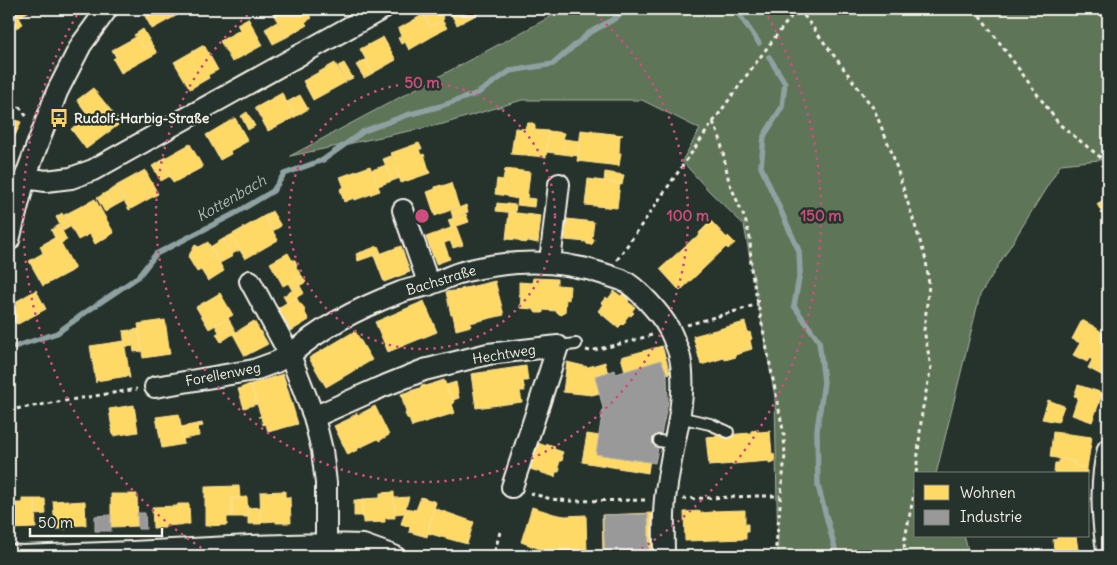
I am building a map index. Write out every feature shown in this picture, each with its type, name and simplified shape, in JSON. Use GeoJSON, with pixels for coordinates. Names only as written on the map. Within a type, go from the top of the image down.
{"type":"FeatureCollection","features":[{"type":"Feature","properties":{"kind":"street"},"geometry":{"type":"LineString","coordinates":[[9,240],[25,178],[57,92],[81,45],[107,9]]}},
{"type":"Feature","properties":{"kind":"street"},"geometry":{"type":"LineString","coordinates":[[25,178],[46,181],[71,178],[94,170],[382,9]]}},
{"type":"Feature","properties":{"kind":"street"},"geometry":{"type":"LineString","coordinates":[[550,262],[559,184]]}},
{"type":"Feature","properties":{"kind":"street"},"geometry":{"type":"LineString","coordinates":[[403,210],[429,285]]}},
{"type":"Feature","properties":{"kind":"street","name":"Bachstraße"},"geometry":{"type":"LineString","coordinates":[[290,355],[335,322],[363,308],[402,292],[429,285],[464,271],[489,266],[550,262],[586,268],[623,280],[637,291],[662,318],[669,329],[679,354],[682,374],[682,402],[679,418],[667,442],[664,556]]}},
{"type":"Feature","properties":{"kind":"street"},"geometry":{"type":"LineString","coordinates":[[250,281],[290,355],[314,417],[322,450],[326,483],[326,544]]}},
{"type":"Feature","properties":{"kind":"street","name":"Hechtweg"},"geometry":{"type":"LineString","coordinates":[[314,417],[424,370],[488,354],[567,345],[512,487]]}},
{"type":"Feature","properties":{"kind":"street","name":"Forellenweg"},"geometry":{"type":"LineString","coordinates":[[155,387],[254,370],[290,355]]}},
{"type":"Feature","properties":{"kind":"street"},"geometry":{"type":"LineString","coordinates":[[1108,449],[1102,502],[1108,556]]}},
{"type":"Feature","properties":{"kind":"street"},"geometry":{"type":"LineString","coordinates":[[9,555],[326,544],[363,545],[394,556]]}},
{"type":"Feature","properties":{"kind":"lane"},"geometry":{"type":"LineString","coordinates":[[679,418],[710,424],[728,432]]}},
{"type":"Feature","properties":{"kind":"path"},"geometry":{"type":"LineString","coordinates":[[605,275],[617,261],[754,65],[798,9],[874,109],[892,153],[926,260],[929,285],[924,330],[931,367],[922,412],[916,472]]}},
{"type":"Feature","properties":{"kind":"path"},"geometry":{"type":"LineString","coordinates":[[975,9],[1059,124],[1099,156],[1108,168]]}},
{"type":"Feature","properties":{"kind":"path"},"geometry":{"type":"LineString","coordinates":[[9,94],[41,134]]}},
{"type":"Feature","properties":{"kind":"path"},"geometry":{"type":"LineString","coordinates":[[713,122],[720,138],[729,182],[750,238],[751,269],[784,435],[785,455],[775,556]]}},
{"type":"Feature","properties":{"kind":"path"},"geometry":{"type":"LineString","coordinates":[[693,323],[758,304]]}},
{"type":"Feature","properties":{"kind":"path"},"geometry":{"type":"LineString","coordinates":[[590,351],[637,339]]}},
{"type":"Feature","properties":{"kind":"path"},"geometry":{"type":"LineString","coordinates":[[9,410],[155,387]]}},
{"type":"Feature","properties":{"kind":"path"},"geometry":{"type":"LineString","coordinates":[[512,487],[551,499],[570,501],[636,500]]}},
{"type":"Feature","properties":{"kind":"path"},"geometry":{"type":"LineString","coordinates":[[689,499],[780,496]]}},
{"type":"Feature","properties":{"kind":"path"},"geometry":{"type":"LineString","coordinates":[[905,556],[904,543],[914,499]]}},
{"type":"Feature","properties":{"kind":"path"},"geometry":{"type":"LineString","coordinates":[[500,532],[494,554],[503,556]]}},
{"type":"Feature","properties":{"kind":"green space"},"geometry":{"type":"Polygon","coordinates":[[[565,9],[1108,9],[1108,159],[1061,164],[980,295],[936,472],[914,472],[914,538],[965,538],[970,556],[778,556],[775,397],[744,225],[708,190],[682,161],[700,129],[642,100],[522,100],[443,124],[290,156],[565,9]]]}},
{"type":"Feature","properties":{"kind":"building: Wohnen"},"geometry":{"type":"Polygon","coordinates":[[[9,9],[33,9],[19,17],[23,24],[16,28],[13,24],[9,26],[9,9]]]}},
{"type":"Feature","properties":{"kind":"building: Wohnen"},"geometry":{"type":"Polygon","coordinates":[[[141,9],[184,9],[185,11],[152,29],[141,9]]]}},
{"type":"Feature","properties":{"kind":"building: Wohnen"},"geometry":{"type":"Polygon","coordinates":[[[270,9],[306,9],[312,18],[305,22],[307,25],[287,37],[270,9]]]}},
{"type":"Feature","properties":{"kind":"building: Wohnen"},"geometry":{"type":"Polygon","coordinates":[[[433,9],[439,9],[444,19],[430,27],[424,14],[433,9]]]}},
{"type":"Feature","properties":{"kind":"building: Wohnen"},"geometry":{"type":"Polygon","coordinates":[[[448,9],[488,9],[457,25],[448,9]]]}},
{"type":"Feature","properties":{"kind":"building: Wohnen"},"geometry":{"type":"Polygon","coordinates":[[[424,14],[430,27],[442,20],[447,28],[409,50],[405,42],[401,44],[398,38],[401,36],[398,29],[424,14]]]}},
{"type":"Feature","properties":{"kind":"building: Wohnen"},"geometry":{"type":"Polygon","coordinates":[[[248,18],[263,45],[232,62],[220,41],[240,30],[237,24],[248,18]]]}},
{"type":"Feature","properties":{"kind":"building: Wohnen"},"geometry":{"type":"Polygon","coordinates":[[[277,22],[287,37],[273,44],[265,29],[277,22]]]}},
{"type":"Feature","properties":{"kind":"building: Wohnen"},"geometry":{"type":"Polygon","coordinates":[[[143,29],[151,43],[143,48],[134,35],[143,29]]]}},
{"type":"Feature","properties":{"kind":"building: Wohnen"},"geometry":{"type":"Polygon","coordinates":[[[136,37],[143,48],[151,43],[157,53],[121,73],[113,59],[116,57],[112,50],[136,37]]]}},
{"type":"Feature","properties":{"kind":"building: Wohnen"},"geometry":{"type":"Polygon","coordinates":[[[383,37],[396,60],[373,73],[360,49],[383,37]]]}},
{"type":"Feature","properties":{"kind":"building: Wohnen"},"geometry":{"type":"Polygon","coordinates":[[[204,45],[218,70],[208,75],[209,78],[190,89],[174,62],[204,45]]]}},
{"type":"Feature","properties":{"kind":"building: Wohnen"},"geometry":{"type":"Polygon","coordinates":[[[366,59],[373,73],[364,78],[356,65],[366,59]]]}},
{"type":"Feature","properties":{"kind":"building: Wohnen"},"geometry":{"type":"Polygon","coordinates":[[[335,63],[346,82],[313,100],[303,81],[335,63]]]}},
{"type":"Feature","properties":{"kind":"building: Wohnen"},"geometry":{"type":"Polygon","coordinates":[[[344,63],[353,78],[346,81],[338,66],[344,63]]]}},
{"type":"Feature","properties":{"kind":"building: Wohnen"},"geometry":{"type":"Polygon","coordinates":[[[93,88],[121,123],[86,149],[71,129],[88,115],[77,100],[93,88]]]}},
{"type":"Feature","properties":{"kind":"building: Wohnen"},"geometry":{"type":"Polygon","coordinates":[[[282,93],[295,117],[268,131],[255,108],[282,93]]]}},
{"type":"Feature","properties":{"kind":"building: Wohnen"},"geometry":{"type":"Polygon","coordinates":[[[300,95],[308,109],[295,117],[287,102],[300,95]]]}},
{"type":"Feature","properties":{"kind":"building: Wohnen"},"geometry":{"type":"Polygon","coordinates":[[[247,112],[255,126],[248,130],[241,116],[247,112]]]}},
{"type":"Feature","properties":{"kind":"building: Wohnen"},"geometry":{"type":"Polygon","coordinates":[[[9,117],[21,122],[15,136],[9,134],[9,117]]]}},
{"type":"Feature","properties":{"kind":"building: Wohnen"},"geometry":{"type":"Polygon","coordinates":[[[235,118],[248,141],[230,151],[231,154],[220,160],[206,135],[235,118]]]}},
{"type":"Feature","properties":{"kind":"building: Wohnen"},"geometry":{"type":"Polygon","coordinates":[[[528,123],[533,123],[535,130],[549,131],[546,157],[511,154],[515,128],[525,129],[528,123]]]}},
{"type":"Feature","properties":{"kind":"building: Wohnen"},"geometry":{"type":"Polygon","coordinates":[[[581,130],[623,135],[620,136],[619,153],[621,153],[619,166],[577,161],[581,130]]]}},
{"type":"Feature","properties":{"kind":"building: Wohnen"},"geometry":{"type":"Polygon","coordinates":[[[549,131],[564,133],[562,154],[546,152],[549,131]]]}},
{"type":"Feature","properties":{"kind":"building: Wohnen"},"geometry":{"type":"Polygon","coordinates":[[[564,139],[579,141],[578,156],[562,154],[564,139]]]}},
{"type":"Feature","properties":{"kind":"building: Wohnen"},"geometry":{"type":"Polygon","coordinates":[[[419,143],[422,149],[419,149],[421,155],[424,154],[430,173],[401,183],[391,153],[419,143]]]}},
{"type":"Feature","properties":{"kind":"building: Wohnen"},"geometry":{"type":"Polygon","coordinates":[[[190,144],[203,167],[173,183],[161,160],[190,144]]]}},
{"type":"Feature","properties":{"kind":"building: Wohnen"},"geometry":{"type":"Polygon","coordinates":[[[391,156],[400,178],[392,181],[383,159],[391,156]]]}},
{"type":"Feature","properties":{"kind":"building: Wohnen"},"geometry":{"type":"Polygon","coordinates":[[[161,161],[170,176],[161,181],[152,166],[161,161]]]}},
{"type":"Feature","properties":{"kind":"building: Wohnen"},"geometry":{"type":"Polygon","coordinates":[[[386,165],[392,181],[378,186],[372,170],[386,165]]]}},
{"type":"Feature","properties":{"kind":"building: Wohnen"},"geometry":{"type":"Polygon","coordinates":[[[370,166],[380,191],[344,202],[340,189],[344,187],[340,177],[370,166]]]}},
{"type":"Feature","properties":{"kind":"building: Wohnen"},"geometry":{"type":"Polygon","coordinates":[[[505,169],[530,172],[527,198],[535,199],[534,207],[517,205],[518,199],[495,194],[497,179],[503,180],[505,169]]]}},
{"type":"Feature","properties":{"kind":"building: Wohnen"},"geometry":{"type":"Polygon","coordinates":[[[145,170],[158,194],[129,210],[116,186],[145,170]]]}},
{"type":"Feature","properties":{"kind":"building: Wohnen"},"geometry":{"type":"Polygon","coordinates":[[[605,172],[624,175],[622,185],[604,181],[605,172]]]}},
{"type":"Feature","properties":{"kind":"building: Wohnen"},"geometry":{"type":"Polygon","coordinates":[[[588,179],[620,183],[617,208],[585,205],[588,179]]]}},
{"type":"Feature","properties":{"kind":"building: Wohnen"},"geometry":{"type":"Polygon","coordinates":[[[451,183],[459,207],[435,216],[427,192],[435,189],[435,187],[451,183]]]}},
{"type":"Feature","properties":{"kind":"building: Wohnen"},"geometry":{"type":"Polygon","coordinates":[[[116,187],[124,201],[113,207],[105,193],[116,187]]]}},
{"type":"Feature","properties":{"kind":"building: Wohnen"},"geometry":{"type":"Polygon","coordinates":[[[105,193],[113,207],[105,212],[97,198],[105,193]]]}},
{"type":"Feature","properties":{"kind":"building: Wohnen"},"geometry":{"type":"Polygon","coordinates":[[[1108,197],[1108,224],[1097,204],[1108,197]]]}},
{"type":"Feature","properties":{"kind":"building: Wohnen"},"geometry":{"type":"Polygon","coordinates":[[[95,199],[114,233],[95,244],[90,234],[78,240],[64,215],[95,199]]]}},
{"type":"Feature","properties":{"kind":"building: Wohnen"},"geometry":{"type":"Polygon","coordinates":[[[497,203],[516,205],[515,213],[496,211],[497,203]]]}},
{"type":"Feature","properties":{"kind":"building: Wohnen"},"geometry":{"type":"Polygon","coordinates":[[[466,205],[468,212],[453,218],[451,211],[466,205]]]}},
{"type":"Feature","properties":{"kind":"building: Wohnen"},"geometry":{"type":"Polygon","coordinates":[[[272,211],[281,226],[273,231],[264,216],[272,211]]]}},
{"type":"Feature","properties":{"kind":"building: Wohnen"},"geometry":{"type":"Polygon","coordinates":[[[509,212],[541,216],[538,243],[506,239],[509,212]]]}},
{"type":"Feature","properties":{"kind":"building: Wohnen"},"geometry":{"type":"Polygon","coordinates":[[[62,213],[70,227],[63,231],[56,217],[62,213]]]}},
{"type":"Feature","properties":{"kind":"building: Wohnen"},"geometry":{"type":"Polygon","coordinates":[[[466,214],[469,222],[451,228],[448,220],[466,214]]]}},
{"type":"Feature","properties":{"kind":"building: Wohnen"},"geometry":{"type":"Polygon","coordinates":[[[264,216],[278,240],[245,259],[231,235],[264,216]]]}},
{"type":"Feature","properties":{"kind":"building: Wohnen"},"geometry":{"type":"Polygon","coordinates":[[[567,219],[594,222],[592,238],[594,239],[591,245],[586,242],[565,240],[567,219]]]}},
{"type":"Feature","properties":{"kind":"building: Wohnen"},"geometry":{"type":"Polygon","coordinates":[[[711,221],[727,238],[728,236],[735,243],[728,249],[726,247],[680,291],[660,269],[694,238],[700,235],[699,233],[711,221]]]}},
{"type":"Feature","properties":{"kind":"building: Wohnen"},"geometry":{"type":"Polygon","coordinates":[[[59,225],[67,240],[61,243],[55,238],[51,230],[59,225]]]}},
{"type":"Feature","properties":{"kind":"building: Wohnen"},"geometry":{"type":"Polygon","coordinates":[[[456,226],[463,245],[453,248],[450,241],[444,243],[450,259],[436,264],[426,237],[456,226]]]}},
{"type":"Feature","properties":{"kind":"building: Wohnen"},"geometry":{"type":"Polygon","coordinates":[[[231,235],[240,250],[232,254],[223,239],[231,235]]]}},
{"type":"Feature","properties":{"kind":"building: Wohnen"},"geometry":{"type":"Polygon","coordinates":[[[56,237],[59,243],[61,242],[75,269],[43,286],[29,261],[43,253],[40,246],[56,237]]]}},
{"type":"Feature","properties":{"kind":"building: Wohnen"},"geometry":{"type":"Polygon","coordinates":[[[223,239],[233,256],[220,263],[210,247],[223,239]]]}},
{"type":"Feature","properties":{"kind":"building: Wohnen"},"geometry":{"type":"Polygon","coordinates":[[[208,242],[224,271],[208,281],[201,270],[197,272],[188,257],[195,245],[199,247],[208,242]]]}},
{"type":"Feature","properties":{"kind":"building: Wohnen"},"geometry":{"type":"Polygon","coordinates":[[[378,246],[381,253],[358,261],[356,254],[378,246]]]}},
{"type":"Feature","properties":{"kind":"building: Wohnen"},"geometry":{"type":"Polygon","coordinates":[[[401,246],[410,272],[384,282],[374,256],[401,246]]]}},
{"type":"Feature","properties":{"kind":"building: Wohnen"},"geometry":{"type":"Polygon","coordinates":[[[288,253],[292,260],[295,260],[296,267],[302,276],[283,286],[270,263],[288,253]]]}},
{"type":"Feature","properties":{"kind":"building: Wohnen"},"geometry":{"type":"Polygon","coordinates":[[[302,276],[306,282],[292,290],[288,283],[302,276]]]}},
{"type":"Feature","properties":{"kind":"building: Wohnen"},"geometry":{"type":"Polygon","coordinates":[[[533,278],[557,279],[557,285],[570,286],[569,300],[566,299],[565,312],[562,315],[556,311],[543,310],[543,313],[536,313],[533,309],[520,308],[519,282],[532,283],[533,278]]]}},
{"type":"Feature","properties":{"kind":"building: Wohnen"},"geometry":{"type":"Polygon","coordinates":[[[495,281],[504,315],[470,323],[471,326],[456,330],[446,292],[495,281]]]}},
{"type":"Feature","properties":{"kind":"building: Wohnen"},"geometry":{"type":"Polygon","coordinates":[[[300,286],[304,293],[287,303],[283,296],[300,286]]]}},
{"type":"Feature","properties":{"kind":"building: Wohnen"},"geometry":{"type":"Polygon","coordinates":[[[36,290],[46,309],[18,324],[15,323],[13,320],[17,301],[36,290]]]}},
{"type":"Feature","properties":{"kind":"building: Wohnen"},"geometry":{"type":"Polygon","coordinates":[[[614,291],[621,296],[623,294],[629,300],[628,302],[635,307],[632,311],[634,313],[631,316],[629,315],[625,320],[626,322],[618,328],[598,311],[603,304],[601,303],[606,297],[608,299],[614,291]]]}},
{"type":"Feature","properties":{"kind":"building: Wohnen"},"geometry":{"type":"Polygon","coordinates":[[[220,293],[233,315],[209,329],[196,307],[220,293]]]}},
{"type":"Feature","properties":{"kind":"building: Wohnen"},"geometry":{"type":"Polygon","coordinates":[[[296,297],[305,309],[304,311],[309,320],[291,331],[278,308],[296,297]]]}},
{"type":"Feature","properties":{"kind":"building: Wohnen"},"geometry":{"type":"Polygon","coordinates":[[[424,301],[437,332],[388,352],[375,322],[424,301]]]}},
{"type":"Feature","properties":{"kind":"building: Wohnen"},"geometry":{"type":"Polygon","coordinates":[[[228,318],[232,325],[219,332],[215,325],[228,318]]]}},
{"type":"Feature","properties":{"kind":"building: Wohnen"},"geometry":{"type":"Polygon","coordinates":[[[165,320],[170,354],[143,358],[138,324],[165,320]]]}},
{"type":"Feature","properties":{"kind":"building: Wohnen"},"geometry":{"type":"Polygon","coordinates":[[[1082,320],[1108,337],[1108,370],[1105,377],[1088,368],[1092,360],[1090,358],[1087,362],[1073,355],[1080,343],[1072,339],[1082,320]]]}},
{"type":"Feature","properties":{"kind":"building: Wohnen"},"geometry":{"type":"Polygon","coordinates":[[[254,321],[268,344],[245,356],[233,334],[254,321]]]}},
{"type":"Feature","properties":{"kind":"building: Wohnen"},"geometry":{"type":"Polygon","coordinates":[[[745,322],[752,339],[750,340],[752,349],[736,355],[736,357],[725,360],[724,358],[701,365],[693,336],[745,322]]]}},
{"type":"Feature","properties":{"kind":"building: Wohnen"},"geometry":{"type":"Polygon","coordinates":[[[232,325],[236,332],[221,342],[216,334],[232,325]]]}},
{"type":"Feature","properties":{"kind":"building: Wohnen"},"geometry":{"type":"Polygon","coordinates":[[[139,329],[142,351],[134,352],[131,330],[139,329]]]}},
{"type":"Feature","properties":{"kind":"building: Wohnen"},"geometry":{"type":"Polygon","coordinates":[[[130,330],[133,346],[125,347],[123,331],[130,330]]]}},
{"type":"Feature","properties":{"kind":"building: Wohnen"},"geometry":{"type":"Polygon","coordinates":[[[355,331],[372,360],[326,387],[309,358],[355,331]]]}},
{"type":"Feature","properties":{"kind":"building: Wohnen"},"geometry":{"type":"Polygon","coordinates":[[[124,341],[130,378],[128,376],[96,381],[96,383],[90,346],[124,341]]]}},
{"type":"Feature","properties":{"kind":"building: Wohnen"},"geometry":{"type":"Polygon","coordinates":[[[662,346],[670,373],[629,385],[621,357],[662,346]]]}},
{"type":"Feature","properties":{"kind":"building: Wohnen"},"geometry":{"type":"Polygon","coordinates":[[[567,362],[588,367],[605,362],[612,390],[592,395],[563,392],[567,362]]]}},
{"type":"Feature","properties":{"kind":"building: Wohnen"},"geometry":{"type":"Polygon","coordinates":[[[526,366],[528,381],[523,381],[525,391],[520,391],[522,402],[476,408],[471,374],[526,366]]]}},
{"type":"Feature","properties":{"kind":"building: Wohnen"},"geometry":{"type":"Polygon","coordinates":[[[283,374],[298,424],[268,432],[266,424],[263,425],[261,417],[258,417],[261,416],[251,385],[248,385],[283,374]]]}},
{"type":"Feature","properties":{"kind":"building: Wohnen"},"geometry":{"type":"Polygon","coordinates":[[[444,380],[453,398],[454,402],[452,404],[455,413],[412,427],[405,414],[401,394],[444,380]]]}},
{"type":"Feature","properties":{"kind":"building: Wohnen"},"geometry":{"type":"Polygon","coordinates":[[[456,382],[459,398],[453,400],[446,385],[456,382]]]}},
{"type":"Feature","properties":{"kind":"building: Wohnen"},"geometry":{"type":"Polygon","coordinates":[[[251,385],[257,404],[244,408],[238,389],[251,385]]]}},
{"type":"Feature","properties":{"kind":"building: Wohnen"},"geometry":{"type":"Polygon","coordinates":[[[1078,385],[1103,393],[1092,422],[1072,415],[1078,397],[1074,396],[1078,385]]]}},
{"type":"Feature","properties":{"kind":"building: Wohnen"},"geometry":{"type":"Polygon","coordinates":[[[1048,400],[1064,406],[1058,422],[1042,419],[1048,400]]]}},
{"type":"Feature","properties":{"kind":"building: Wohnen"},"geometry":{"type":"Polygon","coordinates":[[[134,405],[138,432],[113,436],[109,409],[134,405]]]}},
{"type":"Feature","properties":{"kind":"building: Wohnen"},"geometry":{"type":"Polygon","coordinates":[[[375,406],[389,435],[348,455],[334,426],[357,413],[358,415],[375,406]]]}},
{"type":"Feature","properties":{"kind":"building: Wohnen"},"geometry":{"type":"Polygon","coordinates":[[[179,414],[184,444],[162,448],[156,417],[179,414]]]}},
{"type":"Feature","properties":{"kind":"building: Wohnen"},"geometry":{"type":"Polygon","coordinates":[[[202,423],[203,426],[198,427],[199,436],[183,439],[181,427],[202,423]]]}},
{"type":"Feature","properties":{"kind":"building: Wohnen"},"geometry":{"type":"Polygon","coordinates":[[[758,430],[759,432],[770,431],[772,454],[774,454],[775,462],[709,466],[706,437],[724,433],[725,435],[751,433],[751,431],[758,430]]]}},
{"type":"Feature","properties":{"kind":"building: Wohnen"},"geometry":{"type":"Polygon","coordinates":[[[1053,432],[1092,437],[1087,468],[1074,465],[1074,461],[1050,457],[1053,432]]]}},
{"type":"Feature","properties":{"kind":"building: Wohnen"},"geometry":{"type":"Polygon","coordinates":[[[587,434],[652,444],[648,473],[582,462],[587,434]]]}},
{"type":"Feature","properties":{"kind":"building: Wohnen"},"geometry":{"type":"Polygon","coordinates":[[[538,443],[546,446],[547,444],[555,446],[554,449],[563,452],[562,461],[560,461],[558,468],[560,468],[559,472],[556,472],[555,477],[530,469],[532,453],[534,453],[538,443]]]}},
{"type":"Feature","properties":{"kind":"building: Wohnen"},"geometry":{"type":"Polygon","coordinates":[[[1059,459],[1074,461],[1074,465],[1087,468],[1087,472],[1054,472],[1055,463],[1059,463],[1059,459]]]}},
{"type":"Feature","properties":{"kind":"building: Wohnen"},"geometry":{"type":"Polygon","coordinates":[[[239,486],[240,498],[232,498],[232,517],[227,517],[227,525],[205,526],[205,487],[239,486]]]}},
{"type":"Feature","properties":{"kind":"building: Wohnen"},"geometry":{"type":"Polygon","coordinates":[[[285,491],[285,497],[290,497],[291,523],[276,523],[276,521],[262,522],[261,524],[260,492],[285,491]]]}},
{"type":"Feature","properties":{"kind":"building: Wohnen"},"geometry":{"type":"Polygon","coordinates":[[[394,492],[395,518],[385,518],[385,522],[363,523],[362,499],[380,498],[380,493],[394,492]]]}},
{"type":"Feature","properties":{"kind":"building: Wohnen"},"geometry":{"type":"Polygon","coordinates":[[[111,494],[137,494],[138,526],[111,527],[111,494]]]}},
{"type":"Feature","properties":{"kind":"building: Wohnen"},"geometry":{"type":"Polygon","coordinates":[[[247,497],[248,517],[232,517],[232,498],[247,497]]]}},
{"type":"Feature","properties":{"kind":"building: Wohnen"},"geometry":{"type":"Polygon","coordinates":[[[409,497],[404,513],[395,514],[394,498],[409,497]]]}},
{"type":"Feature","properties":{"kind":"building: Wohnen"},"geometry":{"type":"Polygon","coordinates":[[[421,497],[436,502],[427,537],[409,532],[410,527],[401,524],[406,508],[416,510],[421,497]]]}},
{"type":"Feature","properties":{"kind":"building: Wohnen"},"geometry":{"type":"Polygon","coordinates":[[[22,499],[35,499],[36,528],[9,529],[9,503],[22,503],[22,499]]]}},
{"type":"Feature","properties":{"kind":"building: Wohnen"},"geometry":{"type":"Polygon","coordinates":[[[35,499],[45,499],[46,514],[35,515],[35,499]]]}},
{"type":"Feature","properties":{"kind":"building: Wohnen"},"geometry":{"type":"Polygon","coordinates":[[[68,500],[68,502],[85,501],[86,525],[66,526],[66,529],[55,529],[53,501],[68,500]]]}},
{"type":"Feature","properties":{"kind":"building: Wohnen"},"geometry":{"type":"Polygon","coordinates":[[[354,500],[362,500],[363,516],[354,516],[354,500]]]}},
{"type":"Feature","properties":{"kind":"building: Wohnen"},"geometry":{"type":"Polygon","coordinates":[[[178,504],[189,504],[190,524],[153,528],[152,507],[177,506],[178,504]]]}},
{"type":"Feature","properties":{"kind":"building: Wohnen"},"geometry":{"type":"Polygon","coordinates":[[[260,507],[261,524],[248,524],[248,508],[260,507]]]}},
{"type":"Feature","properties":{"kind":"building: Wohnen"},"geometry":{"type":"Polygon","coordinates":[[[532,507],[565,516],[586,515],[587,552],[548,552],[521,542],[532,507]]]}},
{"type":"Feature","properties":{"kind":"building: Wohnen"},"geometry":{"type":"Polygon","coordinates":[[[434,508],[474,522],[467,544],[427,533],[434,508]]]}},
{"type":"Feature","properties":{"kind":"building: Wohnen"},"geometry":{"type":"Polygon","coordinates":[[[745,510],[745,524],[748,524],[746,539],[685,541],[684,512],[700,511],[700,513],[745,510]]]}},
{"type":"Feature","properties":{"kind":"building: Wohnen"},"geometry":{"type":"Polygon","coordinates":[[[653,513],[654,550],[603,552],[602,515],[653,513]]]}},
{"type":"Feature","properties":{"kind":"building: Wohnen"},"geometry":{"type":"Polygon","coordinates":[[[1076,538],[1079,556],[1041,556],[1040,552],[1054,550],[1053,540],[1076,538]]]}},
{"type":"Feature","properties":{"kind":"building: Industrie"},"geometry":{"type":"Polygon","coordinates":[[[661,360],[667,374],[668,402],[655,463],[596,454],[603,408],[595,376],[615,370],[616,374],[661,360]]]}},
{"type":"Feature","properties":{"kind":"building: Industrie"},"geometry":{"type":"Polygon","coordinates":[[[137,513],[145,513],[146,529],[138,529],[137,513]]]}},
{"type":"Feature","properties":{"kind":"building: Industrie"},"geometry":{"type":"Polygon","coordinates":[[[648,514],[649,556],[605,556],[603,515],[648,514]]]}},
{"type":"Feature","properties":{"kind":"building: Industrie"},"geometry":{"type":"Polygon","coordinates":[[[111,515],[111,531],[95,531],[95,516],[111,515]]]}},
{"type":"Feature","properties":{"kind":"waterway","name":"Kottenbach"},"geometry":{"type":"LineString","coordinates":[[14,347],[57,333],[138,277],[156,254],[234,214],[273,191],[284,174],[323,160],[364,131],[407,115],[478,93],[510,71],[553,64],[589,33],[614,19],[627,9]]}},
{"type":"Feature","properties":{"kind":"waterway"},"geometry":{"type":"LineString","coordinates":[[736,9],[759,43]]}},
{"type":"Feature","properties":{"kind":"waterway"},"geometry":{"type":"LineString","coordinates":[[769,57],[785,83],[782,107],[764,136],[761,167],[799,251],[800,272],[794,306],[819,341],[824,382],[817,430],[818,486],[837,556]]}},
{"type":"Feature","properties":{"kind":"place","name":"Rudolf-Harbig-Straße"},"geometry":{"type":"Point","coordinates":[59,118]}}]}
